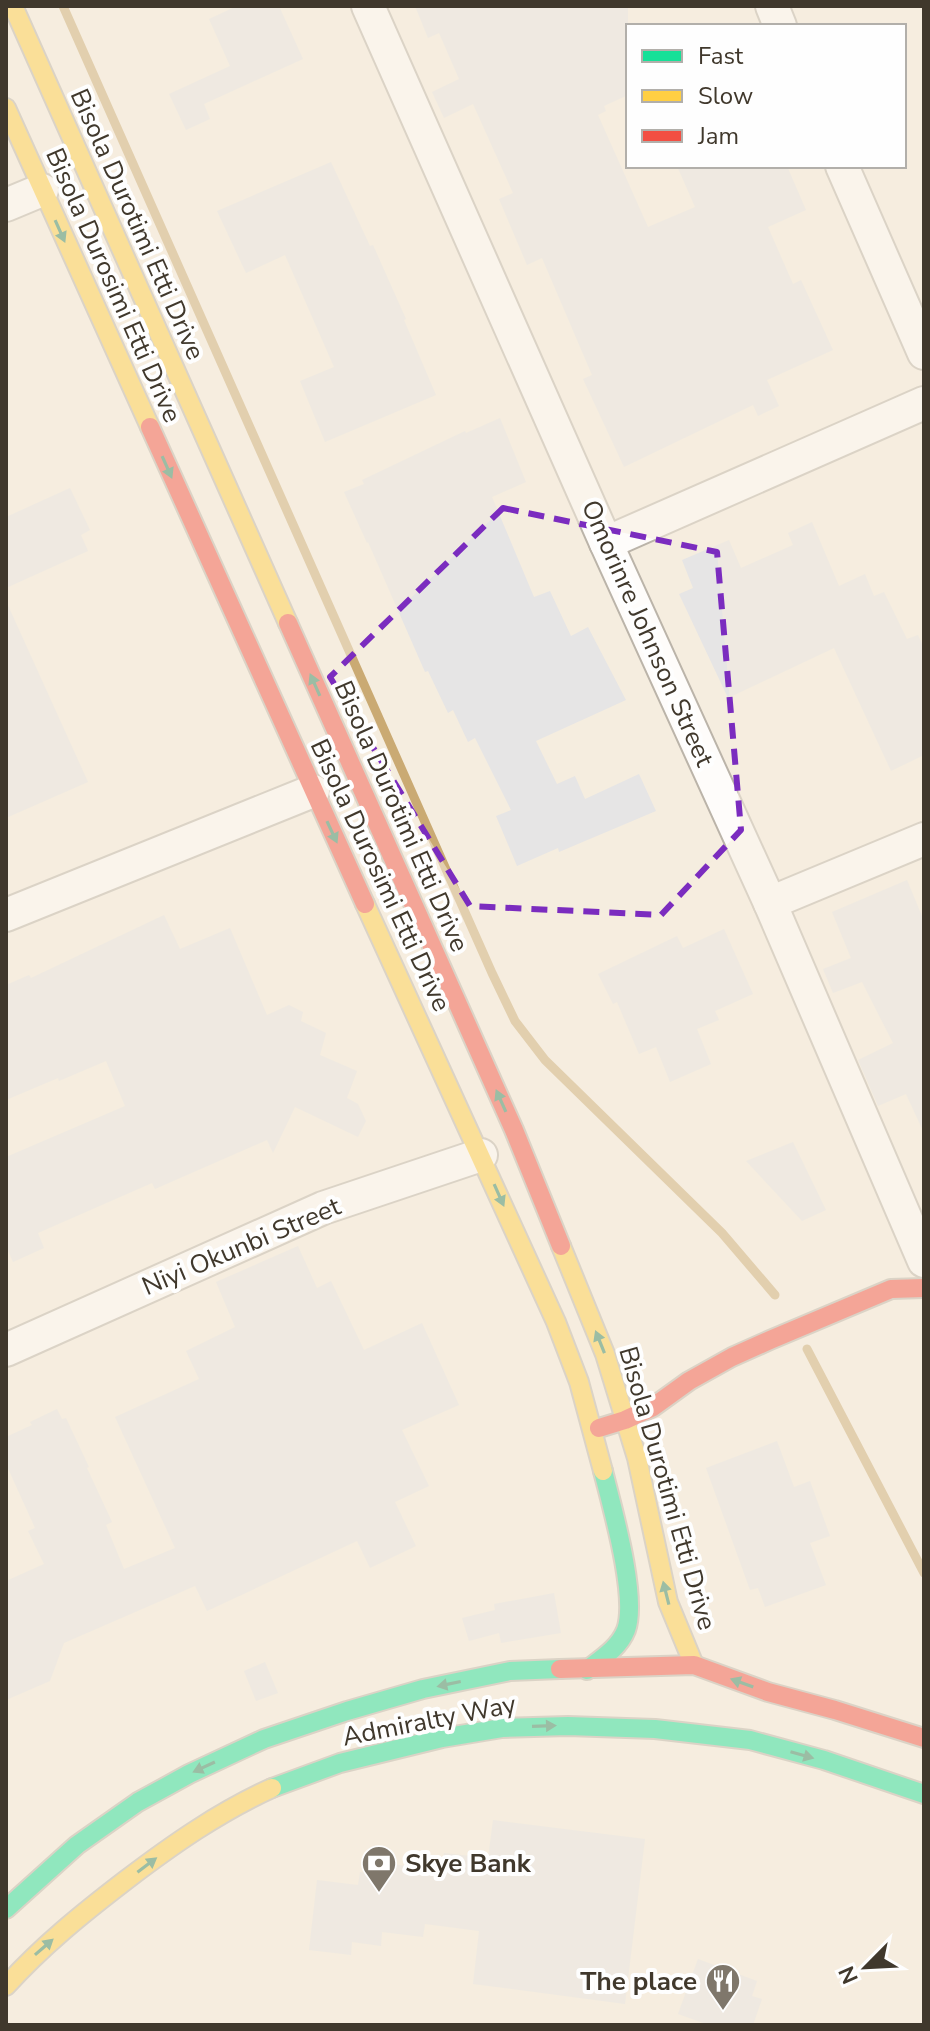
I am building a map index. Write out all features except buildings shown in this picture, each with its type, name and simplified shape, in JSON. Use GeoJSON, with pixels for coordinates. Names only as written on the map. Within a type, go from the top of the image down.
{"type":"FeatureCollection","features":[{"type":"Feature","properties":{"kind":"main road","name":"Bisola Durotimi Etti Drive"},"geometry":{"type":"LineString","coordinates":[[13,6],[514,1130],[605,1354],[637,1458],[668,1602],[694,1665]]}},
{"type":"Feature","properties":{"kind":"main road","name":"Bisola Durosimi Etti Drive"},"geometry":{"type":"LineString","coordinates":[[6,108],[313,791],[481,1155],[556,1322],[579,1382],[616,1526],[630,1597],[626,1630],[613,1650],[587,1670]]}},
{"type":"Feature","properties":{"kind":"main road"},"geometry":{"type":"LineString","coordinates":[[891,1289],[923,1257]]}},
{"type":"Feature","properties":{"kind":"main road"},"geometry":{"type":"LineString","coordinates":[[593,1430],[653,1407],[689,1381],[732,1357],[891,1289],[924,1288]]}},
{"type":"Feature","properties":{"kind":"main road","name":"Admiralty Way"},"geometry":{"type":"LineString","coordinates":[[6,1909],[77,1845],[138,1802],[189,1774],[264,1739],[347,1711],[438,1686],[510,1671],[694,1665],[768,1692],[924,1738]]}},
{"type":"Feature","properties":{"kind":"main road","name":"Admiralty Way"},"geometry":{"type":"LineString","coordinates":[[6,1986],[24,1965],[85,1912],[216,1817],[277,1785],[346,1761],[412,1744],[480,1731],[542,1725],[691,1732],[761,1743],[924,1794]]}},
{"type":"Feature","properties":{"kind":"street","name":"Omorinre Johnson Street"},"geometry":{"type":"LineString","coordinates":[[368,6],[606,543],[770,903],[923,1257]]}},
{"type":"Feature","properties":{"kind":"street"},"geometry":{"type":"LineString","coordinates":[[843,168],[924,353]]}},
{"type":"Feature","properties":{"kind":"street"},"geometry":{"type":"LineString","coordinates":[[6,205],[42,190]]}},
{"type":"Feature","properties":{"kind":"street"},"geometry":{"type":"LineString","coordinates":[[606,543],[924,403]]}},
{"type":"Feature","properties":{"kind":"street"},"geometry":{"type":"LineString","coordinates":[[6,915],[313,791]]}},
{"type":"Feature","properties":{"kind":"street"},"geometry":{"type":"LineString","coordinates":[[770,903],[924,839]]}},
{"type":"Feature","properties":{"kind":"street","name":"Niyi Okunbi Street"},"geometry":{"type":"LineString","coordinates":[[6,1350],[323,1208],[481,1155]]}},
{"type":"Feature","properties":{"kind":"highlighted area"},"geometry":{"type":"Polygon","coordinates":[[[503,508],[717,552],[741,830],[661,915],[470,906],[330,677],[503,508]]]}},
{"type":"Feature","properties":{"kind":"waterway"},"geometry":{"type":"LineString","coordinates":[[63,6],[515,1021],[545,1060],[722,1233],[775,1295]]}},
{"type":"Feature","properties":{"kind":"waterway"},"geometry":{"type":"LineString","coordinates":[[807,1349],[924,1573]]}},
{"type":"Feature","properties":{"kind":"traffic: fast"},"geometry":{"type":"LineString","coordinates":[[587,1670],[619,1642],[629,1615],[622,1552],[603,1471]]}},
{"type":"Feature","properties":{"kind":"traffic: fast"},"geometry":{"type":"LineString","coordinates":[[6,1909],[77,1845],[138,1802],[264,1739],[423,1689],[510,1671],[560,1669]]}},
{"type":"Feature","properties":{"kind":"traffic: fast"},"geometry":{"type":"LineString","coordinates":[[272,1788],[340,1763],[442,1738],[502,1728],[568,1726],[655,1729],[750,1740],[824,1760],[924,1794]]}},
{"type":"Feature","properties":{"kind":"traffic: slow"},"geometry":{"type":"LineString","coordinates":[[13,6],[288,623]]}},
{"type":"Feature","properties":{"kind":"traffic: slow"},"geometry":{"type":"LineString","coordinates":[[6,108],[150,427]]}},
{"type":"Feature","properties":{"kind":"traffic: slow"},"geometry":{"type":"LineString","coordinates":[[365,904],[556,1322],[579,1382],[603,1471]]}},
{"type":"Feature","properties":{"kind":"traffic: slow"},"geometry":{"type":"LineString","coordinates":[[561,1246],[605,1354],[637,1458],[668,1602],[694,1665]]}},
{"type":"Feature","properties":{"kind":"traffic: slow"},"geometry":{"type":"LineString","coordinates":[[6,1986],[63,1930],[143,1867],[215,1818],[272,1788]]}},
{"type":"Feature","properties":{"kind":"traffic: jam"},"geometry":{"type":"LineString","coordinates":[[150,427],[365,904]]}},
{"type":"Feature","properties":{"kind":"traffic: jam"},"geometry":{"type":"LineString","coordinates":[[288,623],[514,1130],[561,1246]]}},
{"type":"Feature","properties":{"kind":"traffic: jam"},"geometry":{"type":"LineString","coordinates":[[599,1428],[653,1407],[689,1381],[770,1340],[891,1289],[924,1288]]}},
{"type":"Feature","properties":{"kind":"traffic: jam"},"geometry":{"type":"LineString","coordinates":[[560,1669],[694,1665],[768,1692],[924,1738]]}},
{"type":"Feature","properties":{"kind":"place","name":"Skye Bank"},"geometry":{"type":"Point","coordinates":[379,1894]}},
{"type":"Feature","properties":{"kind":"place","name":"The place"},"geometry":{"type":"Point","coordinates":[723,2012]}}]}
